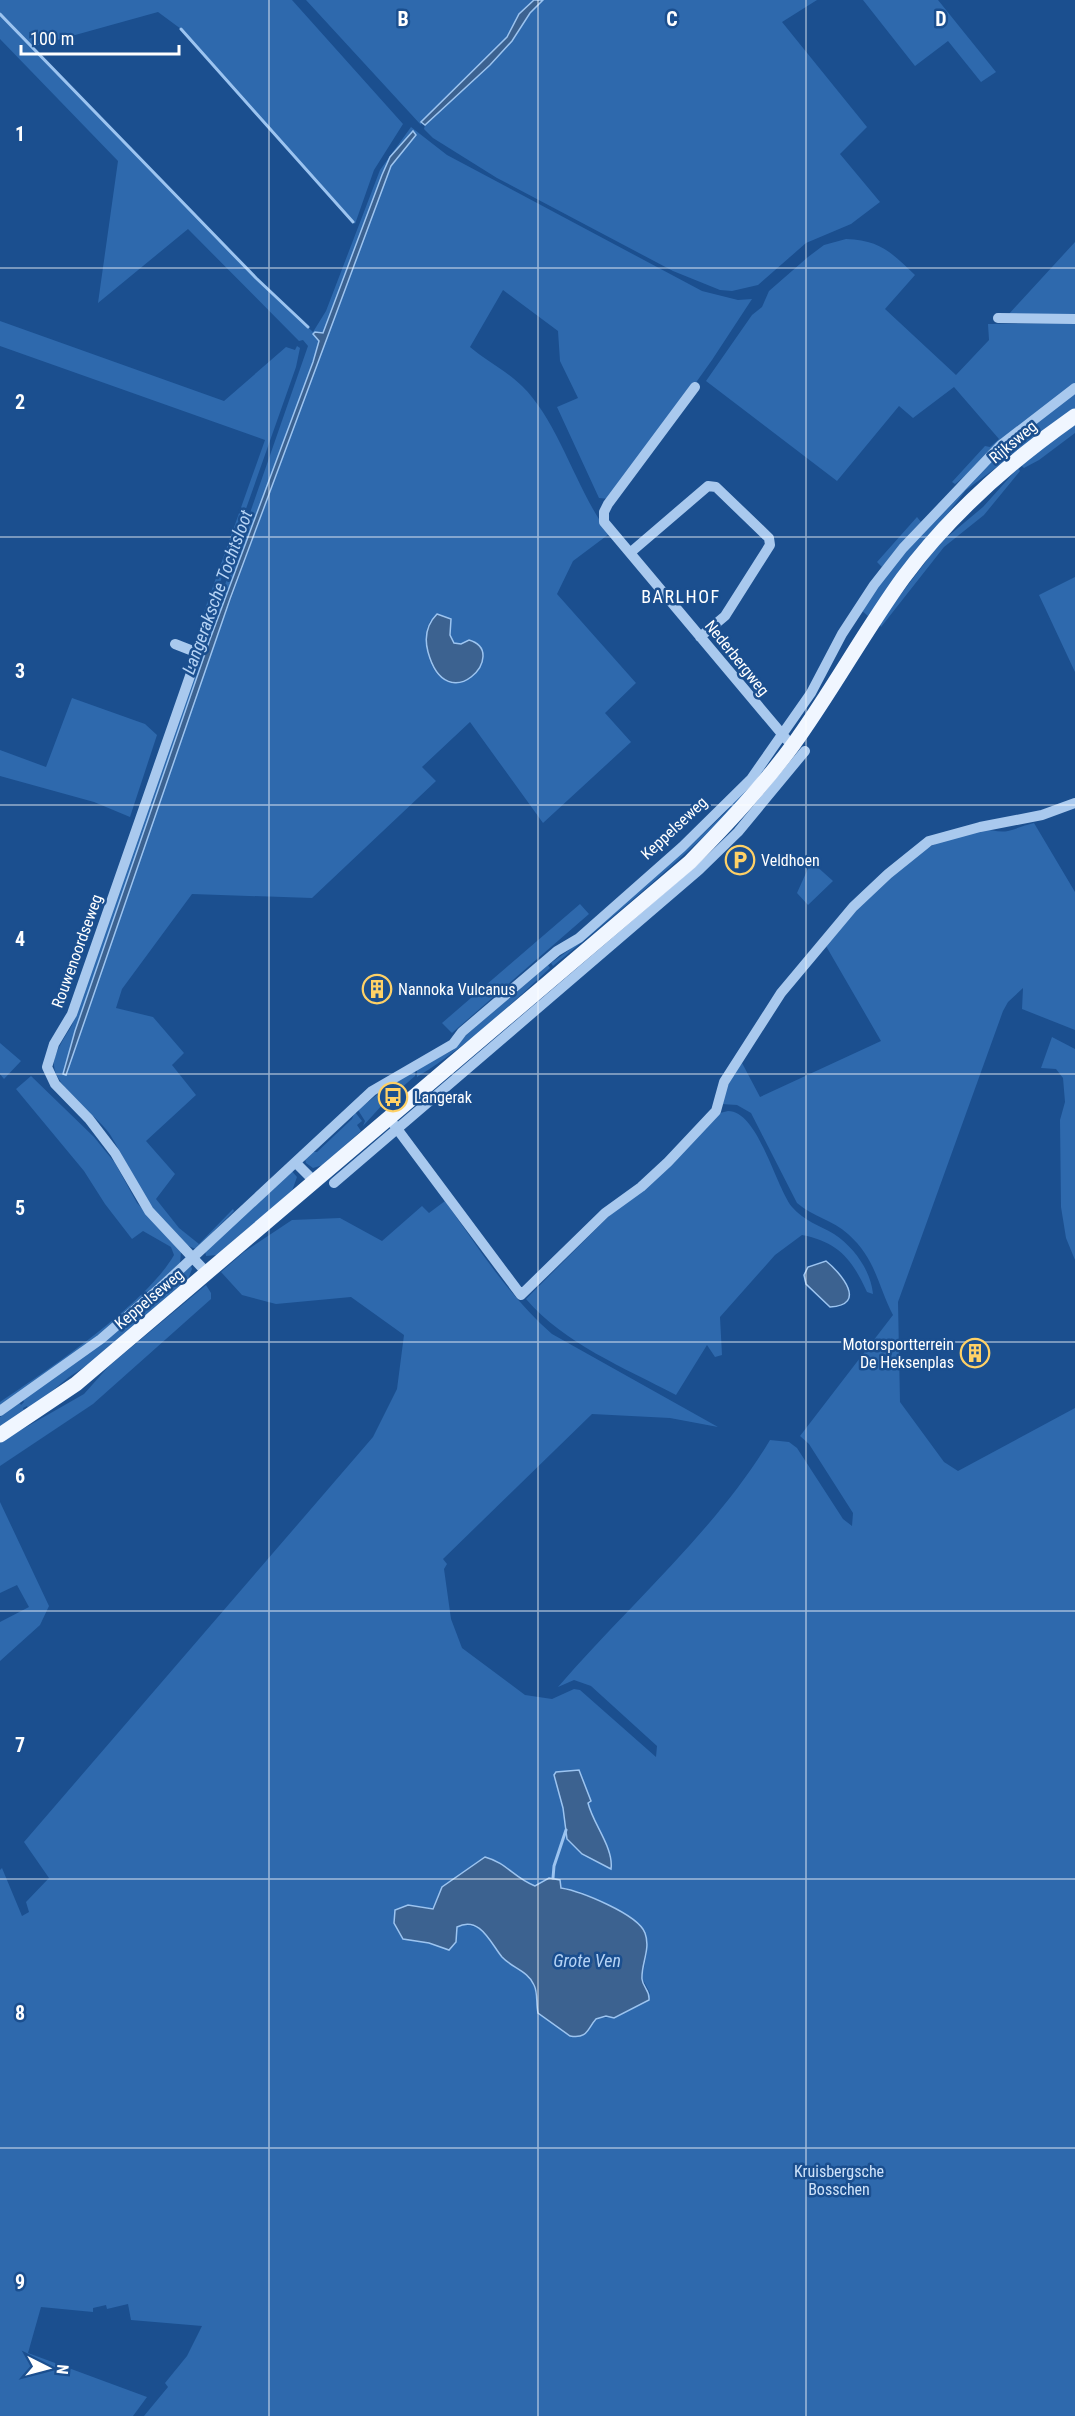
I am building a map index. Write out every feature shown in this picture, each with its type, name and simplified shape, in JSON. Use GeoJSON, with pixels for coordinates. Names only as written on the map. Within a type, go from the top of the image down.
{"type":"FeatureCollection","features":[{"type":"Feature","properties":{"kind":"main road","name":"Rijksweg"},"geometry":{"type":"LineString","coordinates":[[977,498],[1032,447],[1075,416]]}},
{"type":"Feature","properties":{"kind":"main road","name":"Keppelseweg"},"geometry":{"type":"LineString","coordinates":[[0,1435],[76,1384],[314,1181],[393,1123],[690,862],[723,837],[793,744],[872,623],[912,568],[977,498]]}},
{"type":"Feature","properties":{"kind":"street"},"geometry":{"type":"LineString","coordinates":[[998,318],[1075,320]]}},
{"type":"Feature","properties":{"kind":"street","name":"Nederbergweg"},"geometry":{"type":"LineString","coordinates":[[695,387],[604,512],[604,522],[793,744]]}},
{"type":"Feature","properties":{"kind":"street","name":"Rijksweg"},"geometry":{"type":"LineString","coordinates":[[1001,445],[1075,388]]}},
{"type":"Feature","properties":{"kind":"street","name":"Keppelseweg"},"geometry":{"type":"LineString","coordinates":[[0,1411],[101,1338],[194,1256],[372,1091],[453,1044],[471,1025],[557,951],[579,938],[682,847],[751,779],[793,744],[811,693],[857,611],[903,548],[1001,445]]}},
{"type":"Feature","properties":{"kind":"street"},"geometry":{"type":"LineString","coordinates":[[631,552],[708,486],[716,487],[770,538],[770,545],[725,616],[700,637]]}},
{"type":"Feature","properties":{"kind":"street"},"geometry":{"type":"LineString","coordinates":[[857,611],[872,623]]}},
{"type":"Feature","properties":{"kind":"street","name":"Rouwenoordseweg"},"geometry":{"type":"LineString","coordinates":[[175,644],[198,653],[72,1014],[54,1044],[47,1067],[55,1084],[89,1119],[115,1154],[149,1211],[194,1256],[207,1273]]}},
{"type":"Feature","properties":{"kind":"street"},"geometry":{"type":"LineString","coordinates":[[393,1123],[521,1294],[606,1213],[655,1175],[716,1112],[724,1082],[782,993],[853,907],[888,874],[929,841],[980,827],[1042,815],[1075,803]]}},
{"type":"Feature","properties":{"kind":"street","name":"Keppelseweg"},"geometry":{"type":"LineString","coordinates":[[334,1183],[393,1123]]}},
{"type":"Feature","properties":{"kind":"street"},"geometry":{"type":"LineString","coordinates":[[296,1163],[314,1181]]}},
{"type":"Feature","properties":{"kind":"green space"},"geometry":{"type":"Polygon","coordinates":[[[0,0],[292,0],[403,124],[374,170],[355,224],[181,29],[158,12],[32,47],[256,278],[313,332],[326,311],[380,170],[411,127],[447,155],[702,291],[738,300],[752,299],[712,360],[628,478],[609,499],[599,498],[557,407],[578,398],[560,361],[558,331],[503,290],[470,347],[516,381],[535,401],[547,418],[597,516],[609,534],[573,561],[557,594],[636,683],[605,713],[631,742],[543,823],[470,722],[422,767],[436,781],[312,898],[192,894],[122,989],[116,1008],[153,1017],[184,1053],[172,1065],[196,1095],[146,1141],[175,1174],[156,1199],[179,1228],[199,1244],[233,1209],[234,1211],[196,1249],[170,1231],[158,1216],[109,1133],[62,1083],[56,1074],[54,1061],[72,1025],[308,346],[303,340],[299,341],[188,229],[98,303],[118,161],[0,39],[0,0]],[[318,338],[319,344],[313,362],[209,642],[75,1031],[63,1074],[66,1075],[186,722],[295,424],[322,342],[318,338]],[[451,619],[431,620],[426,633],[426,641],[431,664],[435,671],[453,684],[477,643],[469,640],[461,644],[454,643],[450,635],[451,619]]]}},
{"type":"Feature","properties":{"kind":"green space"},"geometry":{"type":"Polygon","coordinates":[[[306,0],[534,0],[519,14],[507,37],[421,122],[421,125],[306,0]]]}},
{"type":"Feature","properties":{"kind":"green space"},"geometry":{"type":"Polygon","coordinates":[[[543,0],[817,0],[782,22],[867,127],[840,154],[880,202],[851,224],[806,243],[758,285],[732,291],[720,290],[673,271],[497,178],[433,138],[424,129],[425,125],[490,65],[512,41],[530,13],[543,0]]]}},
{"type":"Feature","properties":{"kind":"green space"},"geometry":{"type":"Polygon","coordinates":[[[863,0],[938,0],[996,72],[981,82],[948,41],[915,66],[863,0]]]}},
{"type":"Feature","properties":{"kind":"green space"},"geometry":{"type":"Polygon","coordinates":[[[846,239],[868,242],[885,249],[915,275],[885,309],[956,375],[989,340],[988,324],[1075,323],[1075,385],[955,484],[952,482],[985,446],[990,447],[999,439],[954,387],[913,418],[899,406],[837,481],[706,381],[752,315],[762,307],[769,291],[824,245],[846,239]]]}},
{"type":"Feature","properties":{"kind":"green space"},"geometry":{"type":"Polygon","coordinates":[[[1075,242],[1075,316],[1008,315],[1075,242]]]}},
{"type":"Feature","properties":{"kind":"green space"},"geometry":{"type":"Polygon","coordinates":[[[0,321],[224,401],[286,347],[295,350],[297,346],[300,348],[296,367],[205,625],[200,623],[265,440],[0,346],[0,321]]]}},
{"type":"Feature","properties":{"kind":"green space"},"geometry":{"type":"Polygon","coordinates":[[[1075,392],[1075,409],[1013,455],[1010,453],[1007,455],[1009,458],[966,490],[868,616],[861,610],[911,543],[1001,449],[1004,450],[1005,446],[1075,392]]]}},
{"type":"Feature","properties":{"kind":"green space"},"geometry":{"type":"Polygon","coordinates":[[[1075,423],[1075,433],[1039,460],[1024,468],[1021,465],[1075,423]]]}},
{"type":"Feature","properties":{"kind":"green space"},"geometry":{"type":"Polygon","coordinates":[[[1018,468],[1020,471],[984,515],[944,547],[881,627],[879,623],[940,543],[983,507],[1018,468]]]}},
{"type":"Feature","properties":{"kind":"green space"},"geometry":{"type":"Polygon","coordinates":[[[917,517],[921,522],[882,567],[877,562],[917,517]]]}},
{"type":"Feature","properties":{"kind":"green space"},"geometry":{"type":"Polygon","coordinates":[[[1075,577],[1075,672],[1039,595],[1075,577]]]}},
{"type":"Feature","properties":{"kind":"green space"},"geometry":{"type":"Polygon","coordinates":[[[72,698],[145,724],[157,735],[130,817],[94,802],[0,776],[0,750],[46,767],[72,698]]]}},
{"type":"Feature","properties":{"kind":"green space"},"geometry":{"type":"Polygon","coordinates":[[[765,766],[756,782],[735,807],[705,836],[553,966],[551,963],[692,844],[725,813],[765,766]]]}},
{"type":"Feature","properties":{"kind":"green space","name":"Kruisbergsche Bosschen"},"geometry":{"type":"Polygon","coordinates":[[[1034,823],[1075,892],[1075,1030],[1022,1009],[1023,988],[1008,1002],[1003,1011],[898,1302],[900,1402],[944,1462],[958,1471],[1075,1408],[1075,2416],[144,2416],[168,2387],[165,2383],[187,2356],[202,2326],[131,2320],[128,2304],[107,2309],[106,2305],[93,2308],[93,2312],[41,2307],[28,2353],[147,2397],[133,2416],[0,2416],[0,1870],[2,1868],[22,1916],[29,1912],[26,1902],[49,1878],[24,1842],[373,1437],[397,1389],[404,1335],[351,1297],[276,1304],[242,1295],[221,1272],[244,1252],[292,1220],[340,1218],[382,1241],[422,1206],[429,1213],[445,1201],[508,1288],[536,1320],[552,1334],[718,1427],[670,1418],[592,1414],[443,1559],[447,1564],[444,1569],[451,1619],[462,1648],[525,1695],[552,1699],[574,1689],[580,1690],[656,1757],[657,1746],[591,1686],[574,1680],[558,1687],[698,1536],[748,1473],[770,1440],[789,1442],[797,1448],[843,1519],[852,1526],[853,1513],[809,1444],[800,1436],[893,1315],[870,1262],[857,1243],[842,1229],[797,1203],[751,1113],[737,1105],[721,1104],[726,1085],[741,1061],[760,1097],[881,1041],[826,946],[893,873],[933,845],[980,830],[1005,831],[1034,823]],[[485,1857],[442,1887],[432,1909],[419,1906],[456,1942],[457,1927],[462,1924],[480,1928],[534,1984],[537,2004],[570,2036],[592,2022],[602,2018],[614,2018],[650,1993],[642,1978],[647,1952],[645,1932],[641,1928],[617,1909],[581,1892],[561,1888],[549,1878],[535,1886],[517,1877],[507,1867],[485,1857]]]}},
{"type":"Feature","properties":{"kind":"green space"},"geometry":{"type":"Polygon","coordinates":[[[810,864],[814,864],[833,881],[808,905],[797,893],[810,864]]]}},
{"type":"Feature","properties":{"kind":"green space"},"geometry":{"type":"Polygon","coordinates":[[[580,904],[589,914],[452,1033],[442,1023],[580,904]]]}},
{"type":"Feature","properties":{"kind":"green space"},"geometry":{"type":"Polygon","coordinates":[[[548,965],[550,968],[486,1026],[453,1053],[417,1077],[417,1069],[453,1050],[465,1036],[548,965]]]}},
{"type":"Feature","properties":{"kind":"green space"},"geometry":{"type":"Polygon","coordinates":[[[1052,1037],[1075,1049],[1075,1260],[1066,1238],[1061,1207],[1060,1120],[1065,1102],[1063,1078],[1056,1069],[1041,1068],[1052,1037]]]}},
{"type":"Feature","properties":{"kind":"green space"},"geometry":{"type":"Polygon","coordinates":[[[0,1043],[21,1061],[4,1079],[0,1074],[0,1043]]]}},
{"type":"Feature","properties":{"kind":"green space"},"geometry":{"type":"Polygon","coordinates":[[[415,1071],[415,1076],[384,1103],[363,1126],[365,1121],[358,1110],[384,1089],[415,1071]]]}},
{"type":"Feature","properties":{"kind":"green space"},"geometry":{"type":"Polygon","coordinates":[[[31,1076],[94,1137],[115,1163],[137,1203],[181,1251],[180,1264],[106,1330],[0,1406],[0,1402],[69,1354],[119,1315],[142,1294],[174,1255],[171,1247],[143,1231],[132,1239],[105,1204],[84,1171],[16,1089],[31,1076]]]}},
{"type":"Feature","properties":{"kind":"green space"},"geometry":{"type":"Polygon","coordinates":[[[728,1111],[739,1114],[757,1136],[792,1207],[807,1219],[841,1239],[855,1253],[869,1277],[873,1294],[867,1292],[856,1270],[834,1247],[802,1235],[775,1255],[720,1317],[722,1355],[715,1357],[707,1345],[676,1395],[577,1342],[541,1315],[526,1299],[618,1207],[720,1113],[728,1111]]]}},
{"type":"Feature","properties":{"kind":"green space"},"geometry":{"type":"Polygon","coordinates":[[[355,1112],[362,1121],[357,1125],[361,1131],[323,1165],[313,1168],[306,1163],[305,1159],[312,1152],[317,1152],[352,1119],[355,1112]]]}},
{"type":"Feature","properties":{"kind":"green space"},"geometry":{"type":"Polygon","coordinates":[[[291,1170],[297,1177],[292,1191],[217,1255],[206,1256],[205,1251],[291,1170]]]}},
{"type":"Feature","properties":{"kind":"green space"},"geometry":{"type":"Polygon","coordinates":[[[191,1266],[187,1282],[92,1362],[69,1377],[29,1410],[27,1406],[23,1408],[25,1413],[0,1428],[0,1417],[19,1402],[21,1405],[23,1400],[191,1266]]]}},
{"type":"Feature","properties":{"kind":"green space"},"geometry":{"type":"Polygon","coordinates":[[[206,1285],[211,1293],[211,1299],[93,1404],[0,1466],[0,1442],[84,1394],[109,1366],[206,1285]]]}},
{"type":"Feature","properties":{"kind":"green space"},"geometry":{"type":"Polygon","coordinates":[[[0,1502],[49,1606],[40,1625],[0,1661],[0,1622],[29,1607],[17,1585],[0,1593],[0,1502]]]}},
{"type":"Feature","properties":{"kind":"water"},"geometry":{"type":"Polygon","coordinates":[[[534,0],[543,0],[530,13],[512,41],[490,65],[425,125],[421,122],[507,37],[519,14],[534,0]]]}},
{"type":"Feature","properties":{"kind":"water"},"geometry":{"type":"Polygon","coordinates":[[[413,131],[416,135],[391,166],[230,599],[66,1075],[63,1074],[75,1031],[209,642],[313,362],[319,341],[313,334],[323,333],[390,157],[413,131]]]}},
{"type":"Feature","properties":{"kind":"water"},"geometry":{"type":"Polygon","coordinates":[[[437,614],[451,619],[450,635],[454,643],[461,644],[469,640],[480,647],[483,657],[479,668],[471,677],[460,682],[448,681],[437,672],[428,652],[427,632],[430,622],[437,614]]]}},
{"type":"Feature","properties":{"kind":"water"},"geometry":{"type":"Polygon","coordinates":[[[826,1261],[844,1280],[848,1288],[848,1301],[841,1305],[830,1307],[806,1284],[804,1275],[808,1267],[826,1261]]]}},
{"type":"Feature","properties":{"kind":"water"},"geometry":{"type":"Polygon","coordinates":[[[579,1770],[591,1801],[588,1803],[609,1853],[611,1869],[582,1854],[567,1839],[563,1808],[554,1775],[556,1772],[579,1770]]]}},
{"type":"Feature","properties":{"kind":"water","name":"Grote Ven"},"geometry":{"type":"Polygon","coordinates":[[[485,1857],[499,1863],[535,1886],[549,1878],[560,1880],[561,1888],[608,1904],[632,1918],[645,1933],[647,1939],[642,1979],[649,2000],[614,2018],[606,2016],[596,2019],[584,2035],[570,2036],[538,2013],[536,1991],[531,1980],[502,1957],[478,1928],[465,1924],[457,1927],[456,1942],[449,1950],[429,1943],[403,1939],[394,1923],[395,1910],[408,1905],[433,1909],[442,1887],[485,1857]]]}},
{"type":"Feature","properties":{"kind":"waterway"},"geometry":{"type":"LineString","coordinates":[[0,14],[256,278],[308,327]]}},
{"type":"Feature","properties":{"kind":"waterway"},"geometry":{"type":"LineString","coordinates":[[181,29],[353,222]]}},
{"type":"Feature","properties":{"kind":"waterway"},"geometry":{"type":"LineString","coordinates":[[553,1878],[554,1866],[566,1830]]}},
{"type":"Feature","properties":{"kind":"place","name":"Veldhoen"},"geometry":{"type":"Point","coordinates":[740,860]}},
{"type":"Feature","properties":{"kind":"place","name":"Nannoka Vulcanus"},"geometry":{"type":"Point","coordinates":[377,989]}},
{"type":"Feature","properties":{"kind":"place","name":"Langerak"},"geometry":{"type":"Point","coordinates":[393,1097]}},
{"type":"Feature","properties":{"kind":"place","name":"Motorsportterrein De Heksenplas"},"geometry":{"type":"Point","coordinates":[975,1353]}},
{"type":"Feature","properties":{"kind":"district","name":"BARLHOF"},"geometry":{"type":"Point","coordinates":[681,596]}},
{"type":"Feature","properties":{"kind":"water label","name":"Langeraksche Tochtsloot"},"geometry":{"type":"Point","coordinates":[217,592]}}]}
